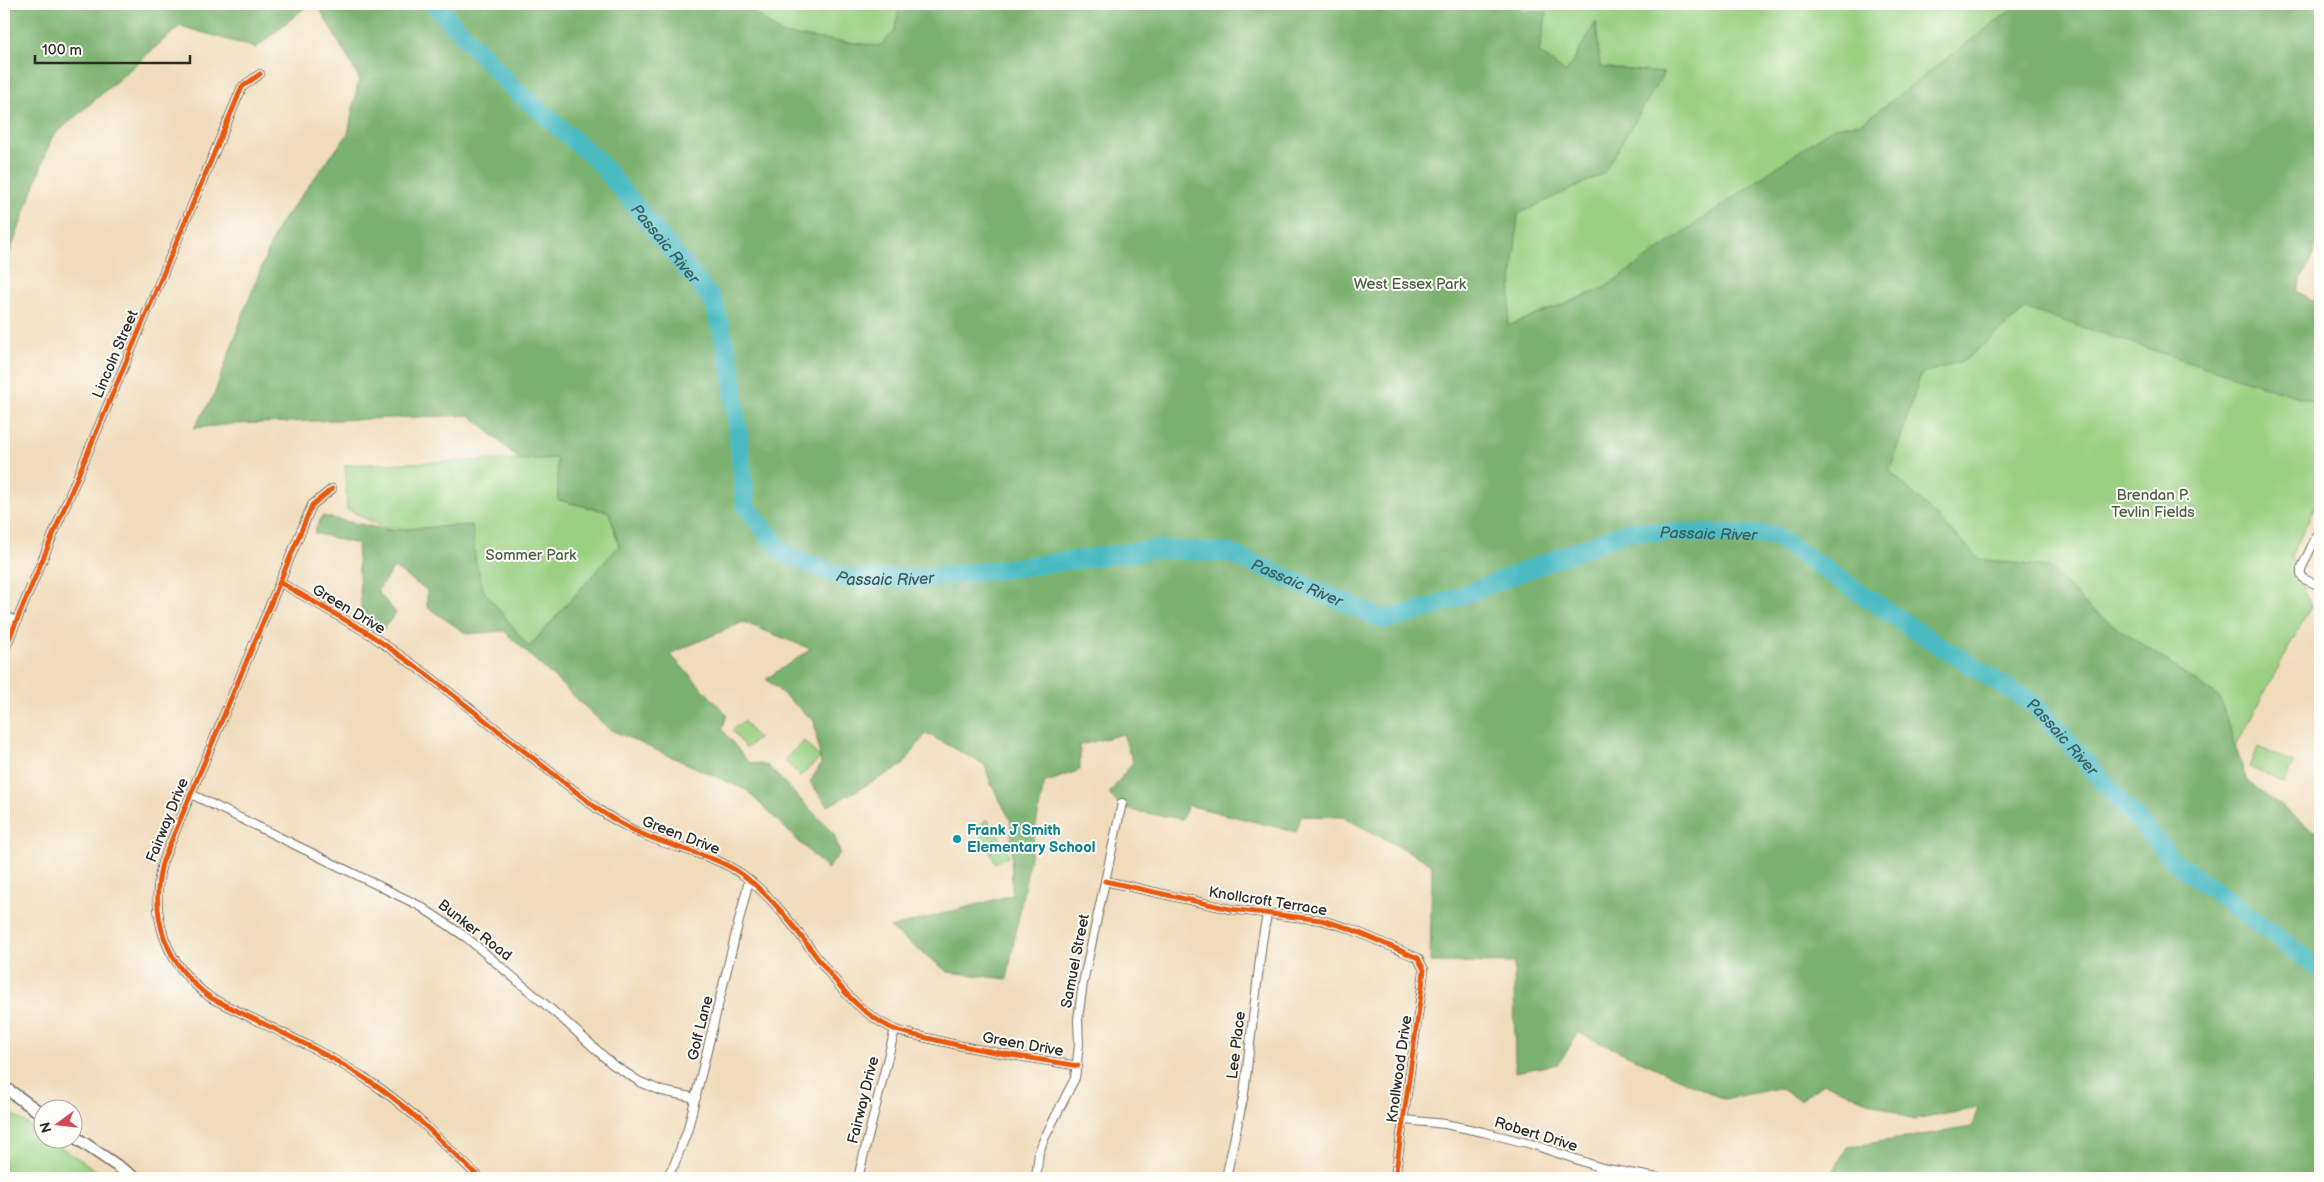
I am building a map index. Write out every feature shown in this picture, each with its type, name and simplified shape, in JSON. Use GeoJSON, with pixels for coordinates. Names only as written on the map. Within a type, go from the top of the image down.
{"type":"FeatureCollection","features":[{"type":"Feature","properties":{"kind":"street","name":"Lincoln Street"},"geometry":{"type":"LineString","coordinates":[[4,651],[242,87],[260,74]]}},
{"type":"Feature","properties":{"kind":"street","name":"Fairway Drive"},"geometry":{"type":"LineString","coordinates":[[332,489],[312,505],[162,862],[157,898],[160,926],[176,965],[185,976],[211,998],[344,1065],[373,1084],[410,1113],[480,1178]]}},
{"type":"Feature","properties":{"kind":"street"},"geometry":{"type":"LineString","coordinates":[[2320,529],[2301,570],[2301,575],[2304,579],[2320,586]]}},
{"type":"Feature","properties":{"kind":"street","name":"Green Drive"},"geometry":{"type":"LineString","coordinates":[[280,583],[376,638],[425,673],[618,823],[642,834],[716,860],[750,880],[769,896],[794,925],[854,1001],[876,1019],[895,1029],[957,1045],[1078,1066]]}},
{"type":"Feature","properties":{"kind":"street"},"geometry":{"type":"LineString","coordinates":[[4,615],[17,622]]}},
{"type":"Feature","properties":{"kind":"street","name":"Bunker Road"},"geometry":{"type":"LineString","coordinates":[[191,794],[420,906],[467,938],[566,1022],[612,1064],[640,1082],[662,1091],[696,1098]]}},
{"type":"Feature","properties":{"kind":"street","name":"Samuel Street"},"geometry":{"type":"LineString","coordinates":[[1036,1178],[1039,1152],[1044,1138],[1068,1096],[1078,1066],[1078,1019],[1083,983],[1122,803]]}},
{"type":"Feature","properties":{"kind":"street","name":"Golf Lane"},"geometry":{"type":"LineString","coordinates":[[666,1178],[683,1146],[750,880]]}},
{"type":"Feature","properties":{"kind":"street","name":"Knollcroft Terrace"},"geometry":{"type":"LineString","coordinates":[[1105,881],[1194,902],[1267,914],[1321,920],[1348,928],[1418,958],[1421,963]]}},
{"type":"Feature","properties":{"kind":"street","name":"Lee Place"},"geometry":{"type":"LineString","coordinates":[[1226,1178],[1244,1094],[1267,914]]}},
{"type":"Feature","properties":{"kind":"street","name":"Knollwood Drive"},"geometry":{"type":"LineString","coordinates":[[1395,1178],[1405,1120],[1422,987],[1424,970],[1421,963]]}},
{"type":"Feature","properties":{"kind":"street","name":"Fairway Drive"},"geometry":{"type":"LineString","coordinates":[[858,1178],[895,1029]]}},
{"type":"Feature","properties":{"kind":"street"},"geometry":{"type":"LineString","coordinates":[[4,1087],[32,1107]]}},
{"type":"Feature","properties":{"kind":"street","name":"Robert Drive"},"geometry":{"type":"LineString","coordinates":[[1405,1120],[1445,1124],[1483,1132],[1531,1144],[1602,1168],[1658,1178]]}},
{"type":"Feature","properties":{"kind":"street"},"geometry":{"type":"LineString","coordinates":[[82,1142],[135,1178]]}},
{"type":"Feature","properties":{"kind":"green space"},"geometry":{"type":"Polygon","coordinates":[[[4,4],[309,4],[256,48],[180,26],[52,137],[4,269],[4,4]]]}},
{"type":"Feature","properties":{"kind":"green space"},"geometry":{"type":"Polygon","coordinates":[[[317,4],[742,4],[782,34],[879,46],[894,32],[900,4],[1520,4],[1519,12],[1547,12],[1539,52],[1566,73],[1596,22],[1600,67],[1664,73],[1603,174],[1518,214],[1508,326],[1604,288],[1834,127],[1862,123],[2019,4],[2320,4],[2320,240],[2296,291],[2320,304],[2320,404],[2026,309],[1965,360],[1921,374],[1890,471],[1980,559],[2049,567],[2090,609],[2219,697],[2247,781],[2320,836],[2320,1178],[1830,1178],[1847,1147],[1972,1127],[1978,1108],[1914,1120],[1824,1083],[1801,1100],[1779,1088],[1724,1099],[1579,1033],[1558,1064],[1515,1072],[1514,963],[1430,962],[1432,864],[1343,817],[1301,816],[1296,832],[1188,805],[1182,819],[1123,809],[1109,794],[1133,762],[1123,734],[1080,745],[1080,770],[1044,783],[1007,979],[948,972],[890,928],[1012,895],[1011,821],[991,784],[985,765],[926,733],[903,765],[828,806],[810,782],[821,764],[814,721],[766,679],[811,649],[743,622],[670,654],[727,715],[722,729],[748,762],[768,766],[834,834],[840,853],[827,869],[746,790],[609,729],[504,631],[467,634],[427,607],[427,590],[394,568],[377,591],[396,613],[379,634],[362,617],[357,544],[314,533],[322,516],[388,530],[472,525],[475,558],[484,591],[529,647],[619,546],[609,512],[558,500],[557,458],[520,460],[470,415],[235,424],[194,428],[214,395],[246,306],[278,226],[348,134],[359,78],[317,4]]]}},
{"type":"Feature","properties":{"kind":"green space","name":"West Essex Park"},"geometry":{"type":"Polygon","coordinates":[[[457,4],[2320,4],[2241,378],[2320,404],[2320,496],[2291,557],[2311,606],[2217,781],[2320,834],[2320,930],[457,4]]]}},
{"type":"Feature","properties":{"kind":"green space","name":"Sommer Park"},"geometry":{"type":"Polygon","coordinates":[[[557,458],[558,500],[609,512],[619,546],[529,647],[476,586],[467,525],[389,530],[347,509],[345,465],[557,458]]]}},
{"type":"Feature","properties":{"kind":"green space"},"geometry":{"type":"Polygon","coordinates":[[[744,721],[758,739],[746,748],[732,730],[744,721]]]}},
{"type":"Feature","properties":{"kind":"green space"},"geometry":{"type":"Polygon","coordinates":[[[804,741],[820,758],[800,776],[784,760],[804,741]]]}},
{"type":"Feature","properties":{"kind":"green space"},"geometry":{"type":"Polygon","coordinates":[[[2258,747],[2294,763],[2285,783],[2249,767],[2258,747]]]}},
{"type":"Feature","properties":{"kind":"green space"},"geometry":{"type":"Polygon","coordinates":[[[987,819],[1001,839],[1009,856],[995,863],[988,846],[982,839],[982,831],[979,826],[987,819]]]}},
{"type":"Feature","properties":{"kind":"green space"},"geometry":{"type":"Polygon","coordinates":[[[4,1108],[32,1127],[32,1150],[65,1150],[108,1178],[4,1178],[4,1108]]]}},
{"type":"Feature","properties":{"kind":"waterway","name":"Passaic River"},"geometry":{"type":"LineString","coordinates":[[434,4],[513,88],[599,162],[714,302],[731,366],[746,507],[785,554],[848,579],[914,579],[1157,549],[1229,553],[1385,620],[1427,609],[1628,531],[1774,535],[1921,634],[2035,705],[2174,861],[2320,969]]}},
{"type":"Feature","properties":{"kind":"cycle path"},"geometry":{"type":"LineString","coordinates":[[4,651],[242,87],[260,74]]}},
{"type":"Feature","properties":{"kind":"cycle path"},"geometry":{"type":"LineString","coordinates":[[332,489],[312,505],[162,863],[158,883],[160,920],[164,938],[172,955],[195,985],[211,998],[313,1048],[387,1093],[415,1116],[480,1178]]}},
{"type":"Feature","properties":{"kind":"cycle path"},"geometry":{"type":"LineString","coordinates":[[281,583],[368,633],[425,673],[610,817],[636,832],[720,862],[743,875],[772,901],[850,998],[868,1014],[882,1023],[901,1032],[957,1045],[1078,1066]]}},
{"type":"Feature","properties":{"kind":"cycle path"},"geometry":{"type":"LineString","coordinates":[[1105,881],[1230,909],[1321,920],[1348,928],[1418,958],[1424,970],[1395,1178]]}},
{"type":"Feature","properties":{"kind":"place","name":"Frank J Smith Elementary School"},"geometry":{"type":"Point","coordinates":[957,839]}},
{"type":"Feature","properties":{"kind":"park label","name":"Brendan P. Tevlin Fields"},"geometry":{"type":"Point","coordinates":[2153,504]}}]}
